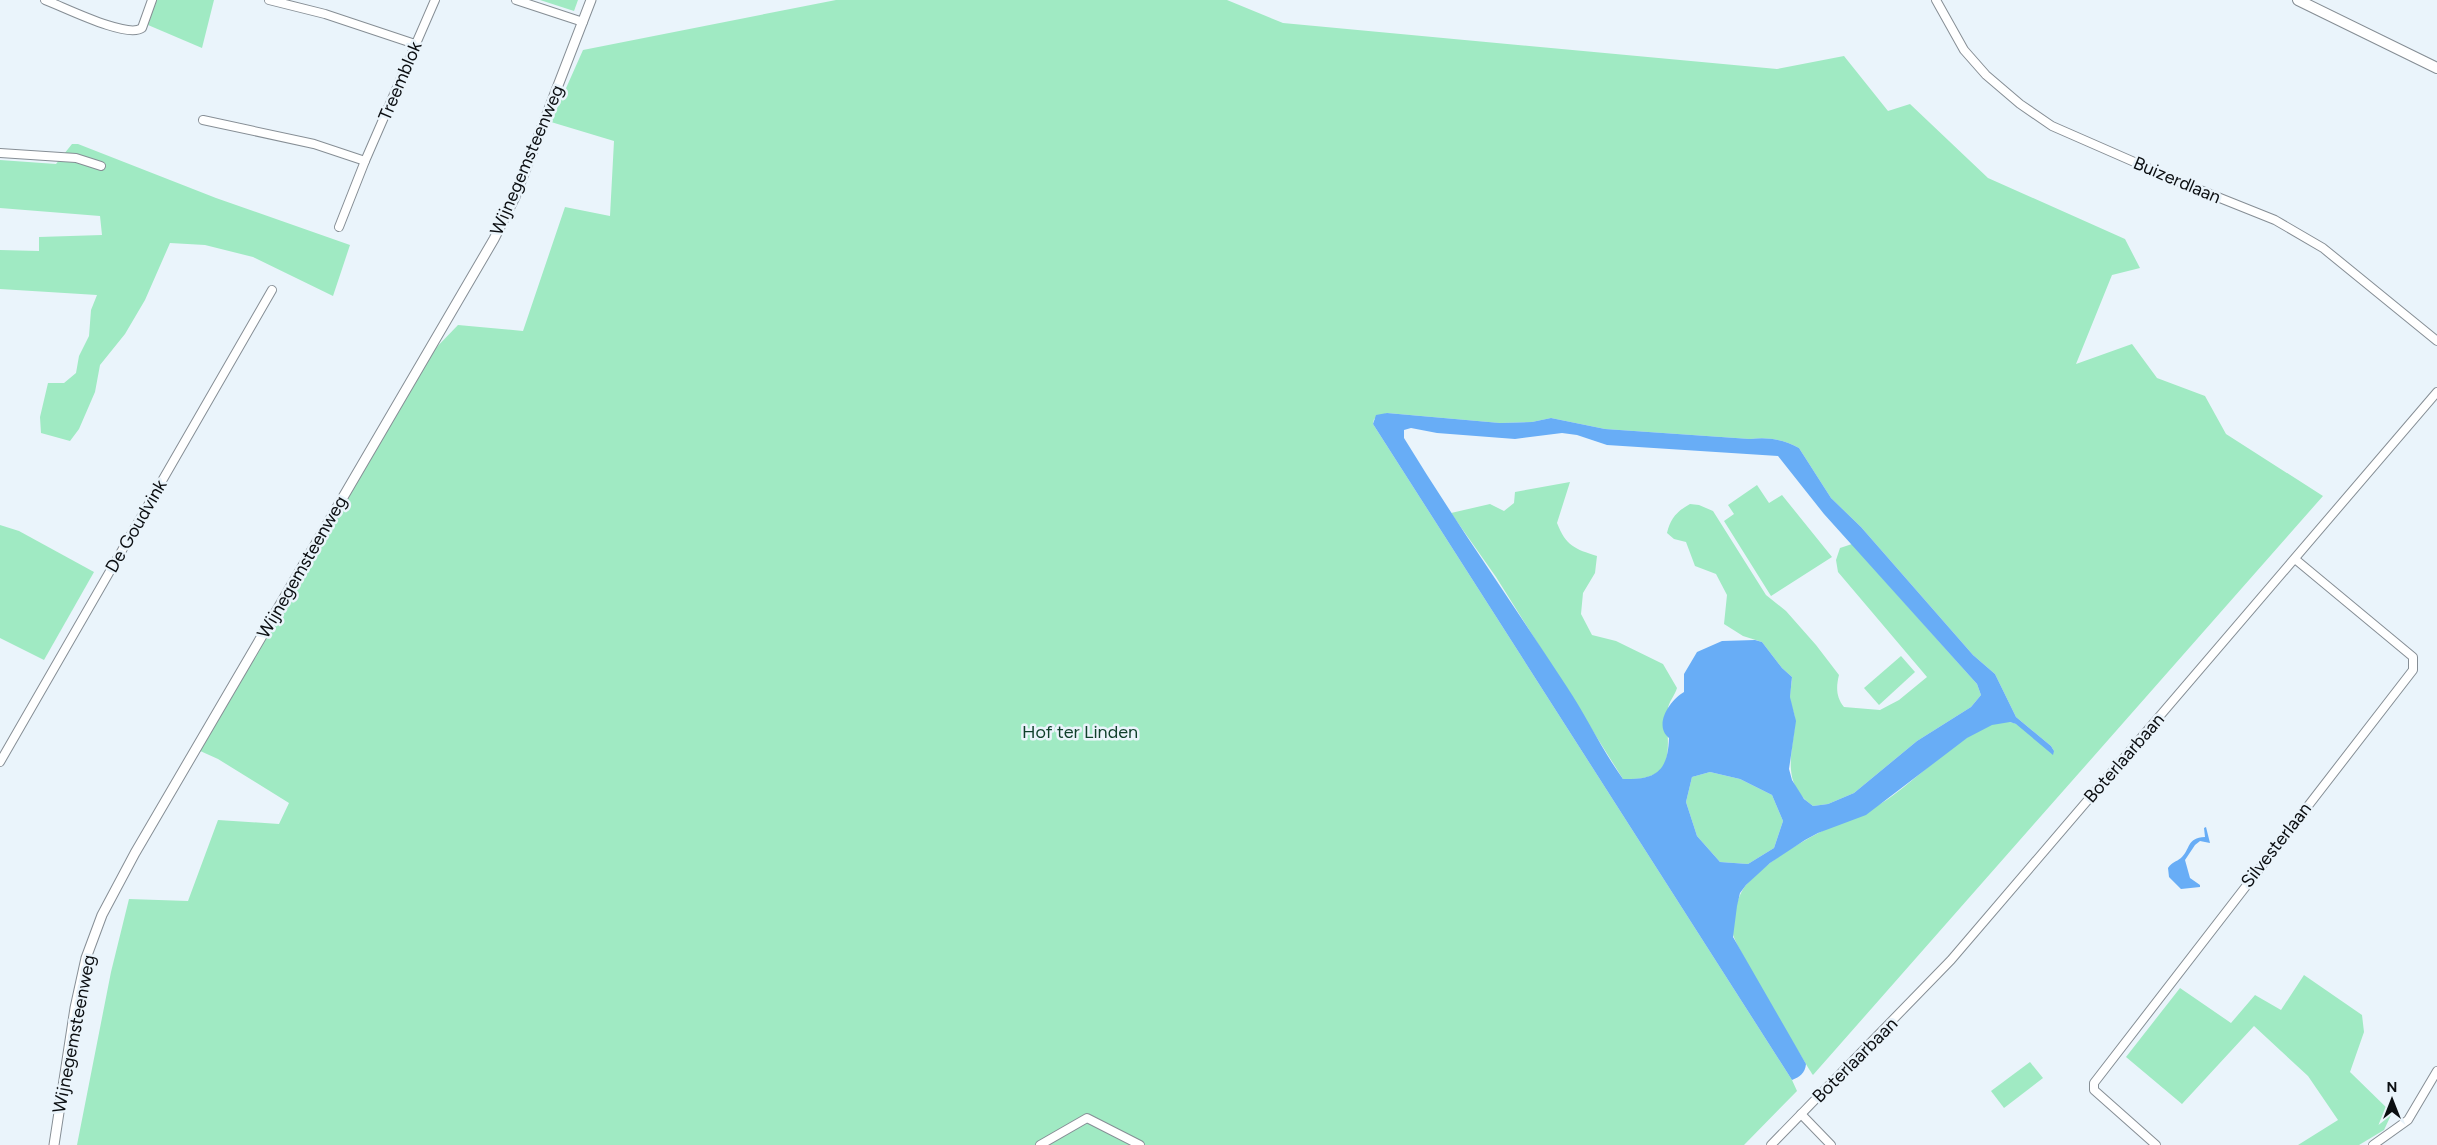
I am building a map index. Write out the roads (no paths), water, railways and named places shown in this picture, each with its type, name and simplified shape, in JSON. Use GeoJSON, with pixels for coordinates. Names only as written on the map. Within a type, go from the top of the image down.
{"type":"FeatureCollection","features":[{"type":"Feature","properties":{"kind":"main road"},"geometry":{"type":"LineString","coordinates":[[2298,0],[2437,68]]}},
{"type":"Feature","properties":{"kind":"street"},"geometry":{"type":"LineString","coordinates":[[46,0],[86,17],[134,32],[142,28],[152,0]]}},
{"type":"Feature","properties":{"kind":"street"},"geometry":{"type":"LineString","coordinates":[[269,0],[325,14],[415,44]]}},
{"type":"Feature","properties":{"kind":"street","name":"Treemblok"},"geometry":{"type":"LineString","coordinates":[[339,228],[365,161],[435,0]]}},
{"type":"Feature","properties":{"kind":"street"},"geometry":{"type":"LineString","coordinates":[[516,0],[583,22]]}},
{"type":"Feature","properties":{"kind":"street","name":"Wijnegemsteenweg"},"geometry":{"type":"LineString","coordinates":[[54,1145],[81,980],[102,915],[134,853],[494,239],[515,197],[591,0]]}},
{"type":"Feature","properties":{"kind":"street","name":"Buizerdlaan"},"geometry":{"type":"LineString","coordinates":[[1936,0],[1964,50],[1986,75],[2020,104],[2052,126],[2180,182],[2275,220],[2323,248],[2437,342]]}},
{"type":"Feature","properties":{"kind":"street"},"geometry":{"type":"LineString","coordinates":[[203,120],[314,144],[365,161]]}},
{"type":"Feature","properties":{"kind":"street"},"geometry":{"type":"LineString","coordinates":[[0,153],[76,158],[101,166]]}},
{"type":"Feature","properties":{"kind":"street","name":"De Goudvink"},"geometry":{"type":"LineString","coordinates":[[0,762],[272,290]]}},
{"type":"Feature","properties":{"kind":"street","name":"Boterlaarbaan"},"geometry":{"type":"LineString","coordinates":[[1771,1145],[1951,960],[2437,392]]}},
{"type":"Feature","properties":{"kind":"street","name":"Silvesterlaan"},"geometry":{"type":"LineString","coordinates":[[2156,1145],[2094,1090],[2094,1083],[2413,670],[2413,657],[2295,559]]}},
{"type":"Feature","properties":{"kind":"street"},"geometry":{"type":"LineString","coordinates":[[2373,1145],[2408,1120],[2437,1070]]}},
{"type":"Feature","properties":{"kind":"street","name":"Boterlaarbaan"},"geometry":{"type":"LineString","coordinates":[[1801,1114],[1831,1145]]}},
{"type":"Feature","properties":{"kind":"street"},"geometry":{"type":"LineString","coordinates":[[1040,1145],[1088,1118],[1140,1145]]}},
{"type":"Feature","properties":{"kind":"water"},"geometry":{"type":"Polygon","coordinates":[[[1387,413],[1500,423],[1532,422],[1551,418],[1605,429],[1750,439],[1763,438],[1781,441],[1799,448],[1831,498],[1861,527],[1973,655],[1995,674],[2016,717],[2051,746],[2054,751],[2053,755],[2016,724],[2010,722],[1992,725],[1967,738],[1866,815],[1818,833],[1805,840],[1770,863],[1746,885],[1740,893],[1733,937],[1806,1064],[1802,1074],[1797,1078],[1792,1080],[1373,424],[1376,415],[1387,413]],[[1411,428],[1404,430],[1404,438],[1567,687],[1623,779],[1644,778],[1658,772],[1666,759],[1668,750],[1669,738],[1664,733],[1663,720],[1669,707],[1684,692],[1684,674],[1697,652],[1722,641],[1755,640],[1762,642],[1782,668],[1792,677],[1790,697],[1796,721],[1789,769],[1792,780],[1804,799],[1813,806],[1828,804],[1854,793],[1917,741],[1971,707],[1981,695],[1977,684],[1824,514],[1778,456],[1607,445],[1577,435],[1562,433],[1515,439],[1437,433],[1411,428]],[[1710,772],[1692,777],[1686,802],[1697,836],[1720,862],[1748,864],[1774,848],[1783,821],[1772,795],[1740,779],[1710,772]]]}},
{"type":"Feature","properties":{"kind":"water"},"geometry":{"type":"Polygon","coordinates":[[[2206,827],[2210,843],[2200,841],[2185,860],[2190,878],[2200,887],[2181,889],[2169,877],[2168,868],[2184,855],[2195,839],[2205,837],[2204,828],[2206,827]]]}},
{"type":"Feature","properties":{"kind":"park label","name":"Hof ter Linden"},"geometry":{"type":"Point","coordinates":[1080,732]}}]}
